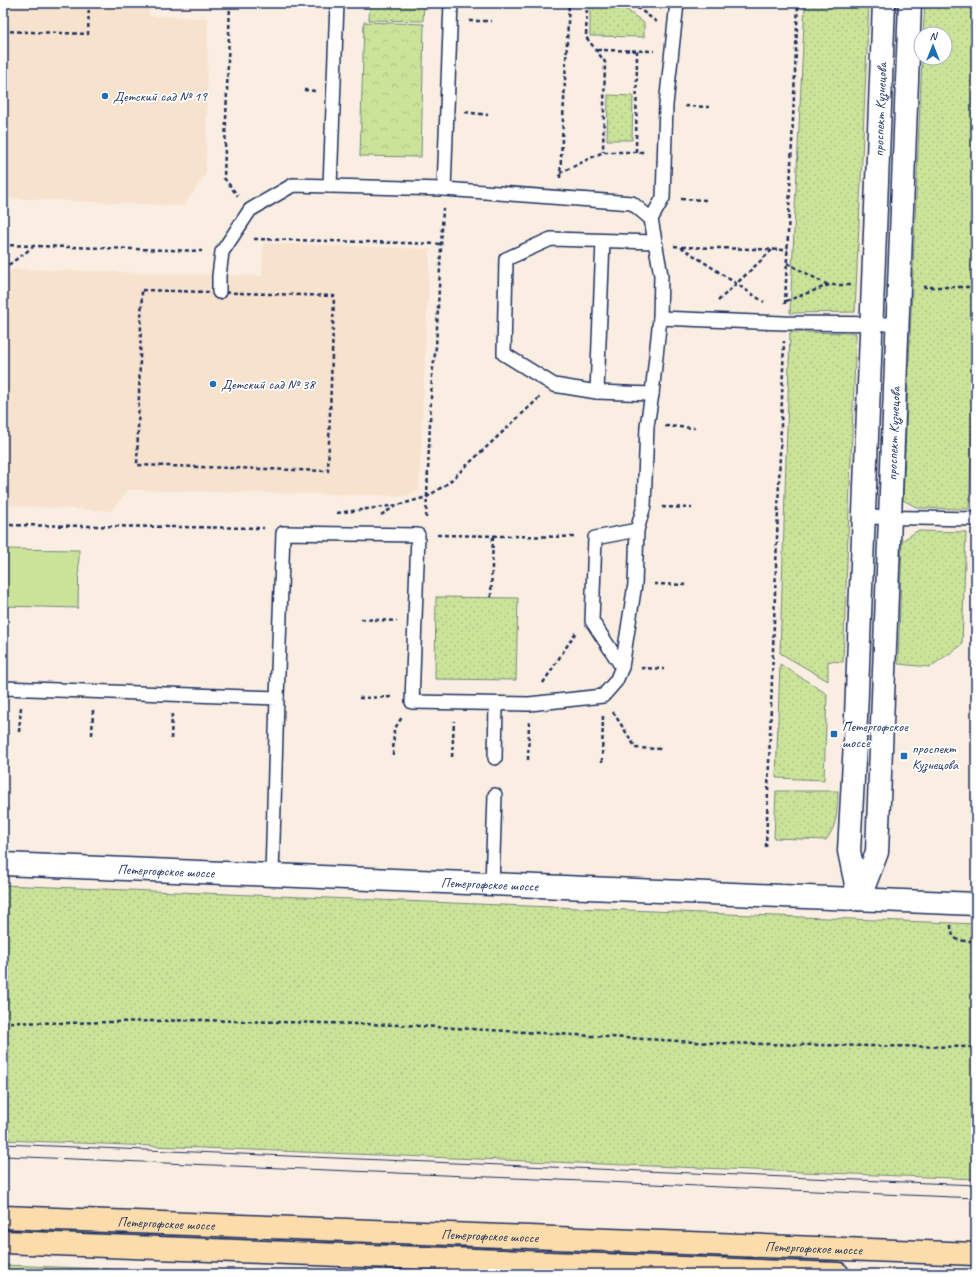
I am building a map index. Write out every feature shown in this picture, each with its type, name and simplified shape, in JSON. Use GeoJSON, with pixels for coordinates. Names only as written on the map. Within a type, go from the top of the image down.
{"type":"FeatureCollection","features":[{"type":"Feature","properties":{"kind":"main road","name":"Петергофское шоссе"},"geometry":{"type":"LineString","coordinates":[[3,1217],[976,1254]]}},
{"type":"Feature","properties":{"kind":"main road","name":"Петергофское шоссе"},"geometry":{"type":"LineString","coordinates":[[3,1242],[838,1274]]}},
{"type":"Feature","properties":{"kind":"street","name":"проспект Кузнецова"},"geometry":{"type":"LineString","coordinates":[[859,899],[848,851],[855,742],[884,3]]}},
{"type":"Feature","properties":{"kind":"street","name":"проспект Кузнецова"},"geometry":{"type":"LineString","coordinates":[[859,899],[876,852],[910,3]]}},
{"type":"Feature","properties":{"kind":"street","name":"Петергофское шоссе"},"geometry":{"type":"LineString","coordinates":[[3,864],[976,904]]}},
{"type":"Feature","properties":{"kind":"lane"},"geometry":{"type":"LineString","coordinates":[[330,186],[337,3]]}},
{"type":"Feature","properties":{"kind":"lane"},"geometry":{"type":"LineString","coordinates":[[444,190],[451,3]]}},
{"type":"Feature","properties":{"kind":"lane"},"geometry":{"type":"LineString","coordinates":[[272,876],[283,533],[418,535],[413,700],[454,703],[529,704],[604,696],[616,681],[622,667],[635,584],[637,530],[644,506],[647,426],[660,318],[662,275],[651,219],[662,198],[666,105],[677,3]]}},
{"type":"Feature","properties":{"kind":"lane"},"geometry":{"type":"LineString","coordinates":[[219,292],[222,252],[250,210],[293,185],[444,190],[632,203],[651,219]]}},
{"type":"Feature","properties":{"kind":"lane"},"geometry":{"type":"LineString","coordinates":[[652,394],[597,392],[554,385],[504,354],[506,259],[551,239],[655,242]]}},
{"type":"Feature","properties":{"kind":"lane"},"geometry":{"type":"LineString","coordinates":[[597,392],[603,241]]}},
{"type":"Feature","properties":{"kind":"lane"},"geometry":{"type":"LineString","coordinates":[[660,318],[784,323],[897,324]]}},
{"type":"Feature","properties":{"kind":"lane"},"geometry":{"type":"LineString","coordinates":[[863,517],[976,519]]}},
{"type":"Feature","properties":{"kind":"lane"},"geometry":{"type":"LineString","coordinates":[[622,667],[592,621],[594,538],[637,530]]}},
{"type":"Feature","properties":{"kind":"lane"},"geometry":{"type":"LineString","coordinates":[[3,688],[277,698]]}},
{"type":"Feature","properties":{"kind":"lane"},"geometry":{"type":"LineString","coordinates":[[495,758],[496,704]]}},
{"type":"Feature","properties":{"kind":"lane"},"geometry":{"type":"LineString","coordinates":[[492,885],[495,795]]}},
{"type":"Feature","properties":{"kind":"path"},"geometry":{"type":"LineString","coordinates":[[3,31],[88,34],[89,3]]}},
{"type":"Feature","properties":{"kind":"path"},"geometry":{"type":"LineString","coordinates":[[230,3],[224,178],[250,210]]}},
{"type":"Feature","properties":{"kind":"path"},"geometry":{"type":"LineString","coordinates":[[559,198],[569,3]]}},
{"type":"Feature","properties":{"kind":"path"},"geometry":{"type":"LineString","coordinates":[[587,3],[586,37],[604,62],[603,152]]}},
{"type":"Feature","properties":{"kind":"path"},"geometry":{"type":"LineString","coordinates":[[631,3],[674,34]]}},
{"type":"Feature","properties":{"kind":"path"},"geometry":{"type":"LineString","coordinates":[[766,847],[784,323],[798,3]]}},
{"type":"Feature","properties":{"kind":"path"},"geometry":{"type":"LineString","coordinates":[[596,50],[672,51]]}},
{"type":"Feature","properties":{"kind":"path"},"geometry":{"type":"LineString","coordinates":[[636,152],[637,51]]}},
{"type":"Feature","properties":{"kind":"path"},"geometry":{"type":"LineString","coordinates":[[666,105],[709,107]]}},
{"type":"Feature","properties":{"kind":"path"},"geometry":{"type":"LineString","coordinates":[[560,174],[603,152],[664,153]]}},
{"type":"Feature","properties":{"kind":"path"},"geometry":{"type":"LineString","coordinates":[[427,497],[432,375],[436,346],[444,190]]}},
{"type":"Feature","properties":{"kind":"path"},"geometry":{"type":"LineString","coordinates":[[662,198],[706,200]]}},
{"type":"Feature","properties":{"kind":"path"},"geometry":{"type":"LineString","coordinates":[[231,238],[441,244]]}},
{"type":"Feature","properties":{"kind":"path"},"geometry":{"type":"LineString","coordinates":[[655,242],[681,247],[788,250]]}},
{"type":"Feature","properties":{"kind":"path"},"geometry":{"type":"LineString","coordinates":[[3,246],[210,252]]}},
{"type":"Feature","properties":{"kind":"path"},"geometry":{"type":"LineString","coordinates":[[3,269],[33,246]]}},
{"type":"Feature","properties":{"kind":"path"},"geometry":{"type":"LineString","coordinates":[[681,247],[766,304]]}},
{"type":"Feature","properties":{"kind":"path"},"geometry":{"type":"LineString","coordinates":[[699,320],[772,250]]}},
{"type":"Feature","properties":{"kind":"path"},"geometry":{"type":"LineString","coordinates":[[787,263],[829,285]]}},
{"type":"Feature","properties":{"kind":"path"},"geometry":{"type":"LineString","coordinates":[[786,301],[829,285],[854,285]]}},
{"type":"Feature","properties":{"kind":"path"},"geometry":{"type":"LineString","coordinates":[[920,287],[976,286]]}},
{"type":"Feature","properties":{"kind":"path"},"geometry":{"type":"LineString","coordinates":[[142,290],[219,292],[334,296],[328,471],[137,465],[142,290]]}},
{"type":"Feature","properties":{"kind":"path"},"geometry":{"type":"LineString","coordinates":[[336,513],[398,505],[427,497],[448,483],[554,385]]}},
{"type":"Feature","properties":{"kind":"path"},"geometry":{"type":"LineString","coordinates":[[647,426],[695,428]]}},
{"type":"Feature","properties":{"kind":"path"},"geometry":{"type":"LineString","coordinates":[[644,506],[692,508]]}},
{"type":"Feature","properties":{"kind":"path"},"geometry":{"type":"LineString","coordinates":[[3,525],[265,528]]}},
{"type":"Feature","properties":{"kind":"path"},"geometry":{"type":"LineString","coordinates":[[433,535],[594,538]]}},
{"type":"Feature","properties":{"kind":"path"},"geometry":{"type":"LineString","coordinates":[[491,597],[493,536]]}},
{"type":"Feature","properties":{"kind":"path"},"geometry":{"type":"LineString","coordinates":[[635,584],[690,585]]}},
{"type":"Feature","properties":{"kind":"path"},"geometry":{"type":"LineString","coordinates":[[361,619],[415,622]]}},
{"type":"Feature","properties":{"kind":"path"},"geometry":{"type":"LineString","coordinates":[[528,760],[529,704],[580,625],[592,621]]}},
{"type":"Feature","properties":{"kind":"path"},"geometry":{"type":"LineString","coordinates":[[19,732],[22,689]]}},
{"type":"Feature","properties":{"kind":"path"},"geometry":{"type":"LineString","coordinates":[[92,735],[94,692]]}},
{"type":"Feature","properties":{"kind":"path"},"geometry":{"type":"LineString","coordinates":[[171,739],[173,695]]}},
{"type":"Feature","properties":{"kind":"path"},"geometry":{"type":"LineString","coordinates":[[604,696],[636,748],[661,749]]}},
{"type":"Feature","properties":{"kind":"path"},"geometry":{"type":"LineString","coordinates":[[602,762],[604,696]]}},
{"type":"Feature","properties":{"kind":"path"},"geometry":{"type":"LineString","coordinates":[[359,698],[413,700]]}},
{"type":"Feature","properties":{"kind":"path"},"geometry":{"type":"LineString","coordinates":[[393,755],[394,730],[413,700]]}},
{"type":"Feature","properties":{"kind":"path"},"geometry":{"type":"LineString","coordinates":[[452,757],[454,703]]}},
{"type":"Feature","properties":{"kind":"path"},"geometry":{"type":"LineString","coordinates":[[952,921],[951,933],[955,938],[960,941],[976,941]]}},
{"type":"Feature","properties":{"kind":"path"},"geometry":{"type":"LineString","coordinates":[[3,1022],[67,1023],[198,1020],[403,1025],[713,1043],[976,1047]]}},
{"type":"Feature","properties":{"kind":"shaded area","name":"Детский сад № 19"},"geometry":{"type":"Polygon","coordinates":[[[3,3],[149,3],[149,16],[208,18],[206,174],[184,206],[3,198],[3,3]]]}},
{"type":"Feature","properties":{"kind":"shaded area","name":"Детский сад № 38"},"geometry":{"type":"Polygon","coordinates":[[[263,243],[430,249],[419,490],[406,496],[129,490],[111,511],[3,505],[3,277],[13,269],[262,276],[263,243]]]}},
{"type":"Feature","properties":{"kind":"green space"},"geometry":{"type":"Polygon","coordinates":[[[370,3],[424,3],[423,21],[369,20],[370,3]]]}},
{"type":"Feature","properties":{"kind":"green space"},"geometry":{"type":"Polygon","coordinates":[[[590,3],[618,3],[644,23],[644,37],[590,36],[590,3]]]}},
{"type":"Feature","properties":{"kind":"green space"},"geometry":{"type":"Polygon","coordinates":[[[805,3],[869,3],[855,312],[790,313],[805,3]]]}},
{"type":"Feature","properties":{"kind":"green space"},"geometry":{"type":"Polygon","coordinates":[[[925,3],[976,3],[976,340],[969,509],[918,508],[903,500],[922,66],[953,66],[953,26],[924,26],[925,3]]]}},
{"type":"Feature","properties":{"kind":"green space"},"geometry":{"type":"Polygon","coordinates":[[[364,22],[424,24],[421,157],[360,156],[364,22]]]}},
{"type":"Feature","properties":{"kind":"green space"},"geometry":{"type":"Polygon","coordinates":[[[608,95],[633,96],[632,140],[607,140],[608,95]]]}},
{"type":"Feature","properties":{"kind":"green space"},"geometry":{"type":"Polygon","coordinates":[[[790,332],[856,333],[843,662],[828,661],[828,681],[780,653],[790,332]]]}},
{"type":"Feature","properties":{"kind":"green space"},"geometry":{"type":"Polygon","coordinates":[[[917,531],[966,532],[962,645],[930,667],[898,664],[902,541],[917,531]]]}},
{"type":"Feature","properties":{"kind":"green space"},"geometry":{"type":"Polygon","coordinates":[[[3,549],[79,550],[78,608],[3,606],[3,549]]]}},
{"type":"Feature","properties":{"kind":"green space"},"geometry":{"type":"Polygon","coordinates":[[[436,597],[518,598],[516,680],[435,679],[436,597]]]}},
{"type":"Feature","properties":{"kind":"green space"},"geometry":{"type":"Polygon","coordinates":[[[780,664],[827,694],[824,780],[776,778],[780,664]]]}},
{"type":"Feature","properties":{"kind":"green space"},"geometry":{"type":"Polygon","coordinates":[[[776,791],[838,791],[835,823],[826,840],[774,838],[776,791]]]}},
{"type":"Feature","properties":{"kind":"green space"},"geometry":{"type":"Polygon","coordinates":[[[3,885],[976,924],[976,1179],[3,1140],[3,885]]]}},
{"type":"Feature","properties":{"kind":"green space"},"geometry":{"type":"Polygon","coordinates":[[[3,1265],[240,1274],[3,1274],[3,1265]]]}},
{"type":"Feature","properties":{"kind":"tram line"},"geometry":{"type":"LineString","coordinates":[[3,1144],[976,1185]]}},
{"type":"Feature","properties":{"kind":"tram line"},"geometry":{"type":"LineString","coordinates":[[3,1156],[976,1198]]}},
{"type":"Feature","properties":{"kind":"place","name":"Детский сад № 19"},"geometry":{"type":"Point","coordinates":[105,96]}},
{"type":"Feature","properties":{"kind":"place","name":"Детский сад № 38"},"geometry":{"type":"Point","coordinates":[213,384]}},
{"type":"Feature","properties":{"kind":"place","name":"Петергофское шоссе"},"geometry":{"type":"Point","coordinates":[834,734]}},
{"type":"Feature","properties":{"kind":"place","name":"проспект Кузнецова"},"geometry":{"type":"Point","coordinates":[904,756]}}]}
